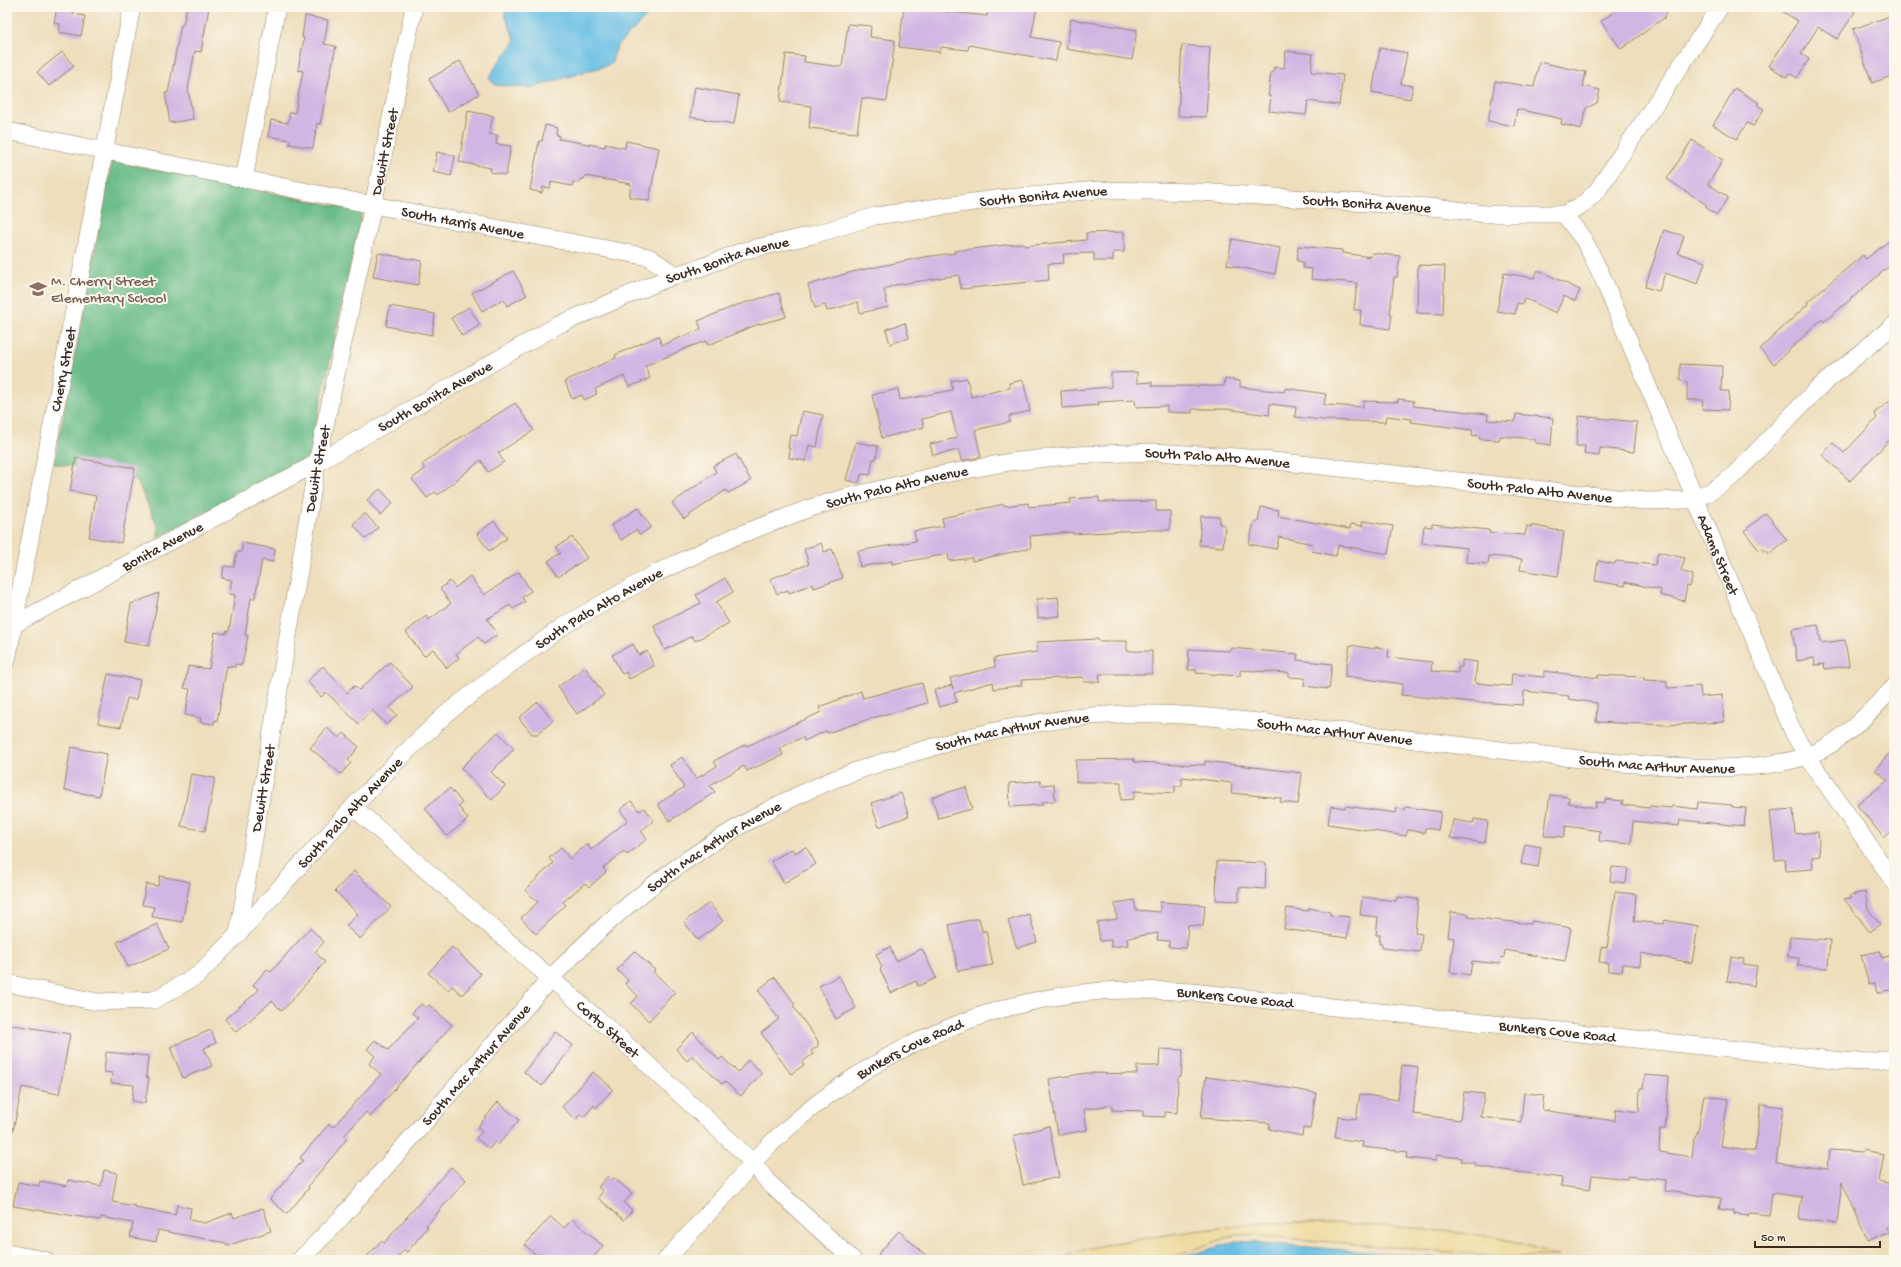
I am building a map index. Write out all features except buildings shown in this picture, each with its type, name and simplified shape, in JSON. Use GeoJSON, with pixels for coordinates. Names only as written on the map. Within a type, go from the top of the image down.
{"type":"FeatureCollection","features":[{"type":"Feature","properties":{"kind":"street","name":"Cherry Street"},"geometry":{"type":"LineString","coordinates":[[7,660],[10,625],[132,7]]}},
{"type":"Feature","properties":{"kind":"street"},"geometry":{"type":"LineString","coordinates":[[244,179],[277,7]]}},
{"type":"Feature","properties":{"kind":"street","name":"Dewitt Street"},"geometry":{"type":"LineString","coordinates":[[238,934],[317,463],[414,7]]}},
{"type":"Feature","properties":{"kind":"street","name":"South Bonita Avenue"},"geometry":{"type":"LineString","coordinates":[[317,463],[558,325],[675,275],[743,252],[813,235],[875,216],[995,199],[1098,190],[1199,192],[1443,208],[1485,214],[1564,214],[1582,205],[1597,191],[1720,7]]}},
{"type":"Feature","properties":{"kind":"street","name":"South Harris Avenue"},"geometry":{"type":"LineString","coordinates":[[7,131],[373,205],[649,257],[675,275]]}},
{"type":"Feature","properties":{"kind":"street","name":"Adams Street"},"geometry":{"type":"LineString","coordinates":[[1564,214],[1584,240],[1595,261],[1794,734],[1807,756],[1894,882]]}},
{"type":"Feature","properties":{"kind":"street","name":"South Palo Alto Avenue"},"geometry":{"type":"LineString","coordinates":[[7,983],[97,1002],[154,1000],[198,975],[238,934],[352,807],[417,741],[471,693],[536,645],[614,595],[683,559],[734,537],[810,508],[888,486],[945,473],[1030,460],[1090,454],[1153,452],[1237,457],[1644,502],[1668,502],[1695,498],[1708,493],[1732,477],[1817,389],[1894,325]]}},
{"type":"Feature","properties":{"kind":"street","name":"Bonita Avenue"},"geometry":{"type":"LineString","coordinates":[[10,625],[317,463]]}},
{"type":"Feature","properties":{"kind":"street","name":"South Mac Arthur Avenue"},"geometry":{"type":"LineString","coordinates":[[300,1260],[337,1223],[551,978],[589,939],[640,895],[713,844],[778,805],[808,790],[873,765],[995,730],[1034,723],[1124,714],[1214,718],[1604,761],[1667,766],[1753,765],[1807,756],[1838,739],[1894,687]]}},
{"type":"Feature","properties":{"kind":"street","name":"Corto Street"},"geometry":{"type":"LineString","coordinates":[[352,807],[551,978],[639,1056],[753,1163],[768,1182],[853,1260]]}},
{"type":"Feature","properties":{"kind":"street","name":"Bunkers Cove Road"},"geometry":{"type":"LineString","coordinates":[[666,1260],[780,1134],[829,1094],[868,1068],[915,1043],[958,1025],[1019,1005],[1061,996],[1101,991],[1137,989],[1198,992],[1843,1061],[1870,1062],[1894,1058]]}},
{"type":"Feature","properties":{"kind":"street"},"geometry":{"type":"LineString","coordinates":[[7,1253],[45,1260]]}},
{"type":"Feature","properties":{"kind":"green space"},"geometry":{"type":"Polygon","coordinates":[[[112,161],[362,211],[309,457],[157,538],[159,529],[137,481],[80,467],[54,464],[112,161]]]}},
{"type":"Feature","properties":{"kind":"sand"},"geometry":{"type":"Polygon","coordinates":[[[1263,1223],[1332,1223],[1413,1228],[1496,1237],[1558,1256],[1507,1257],[1237,1234],[1165,1260],[1059,1260],[1076,1252],[1114,1243],[1149,1237],[1263,1223]]]}},
{"type":"Feature","properties":{"kind":"water"},"geometry":{"type":"Polygon","coordinates":[[[504,7],[656,7],[617,46],[611,64],[531,88],[495,85],[489,78],[515,40],[505,15],[504,7]]]}},
{"type":"Feature","properties":{"kind":"water"},"geometry":{"type":"Polygon","coordinates":[[[1237,1241],[1461,1260],[1173,1260],[1237,1241]]]}},
{"type":"Feature","properties":{"kind":"place","name":"M. Cherry Street Elementary School"},"geometry":{"type":"Point","coordinates":[38,289]}}]}
